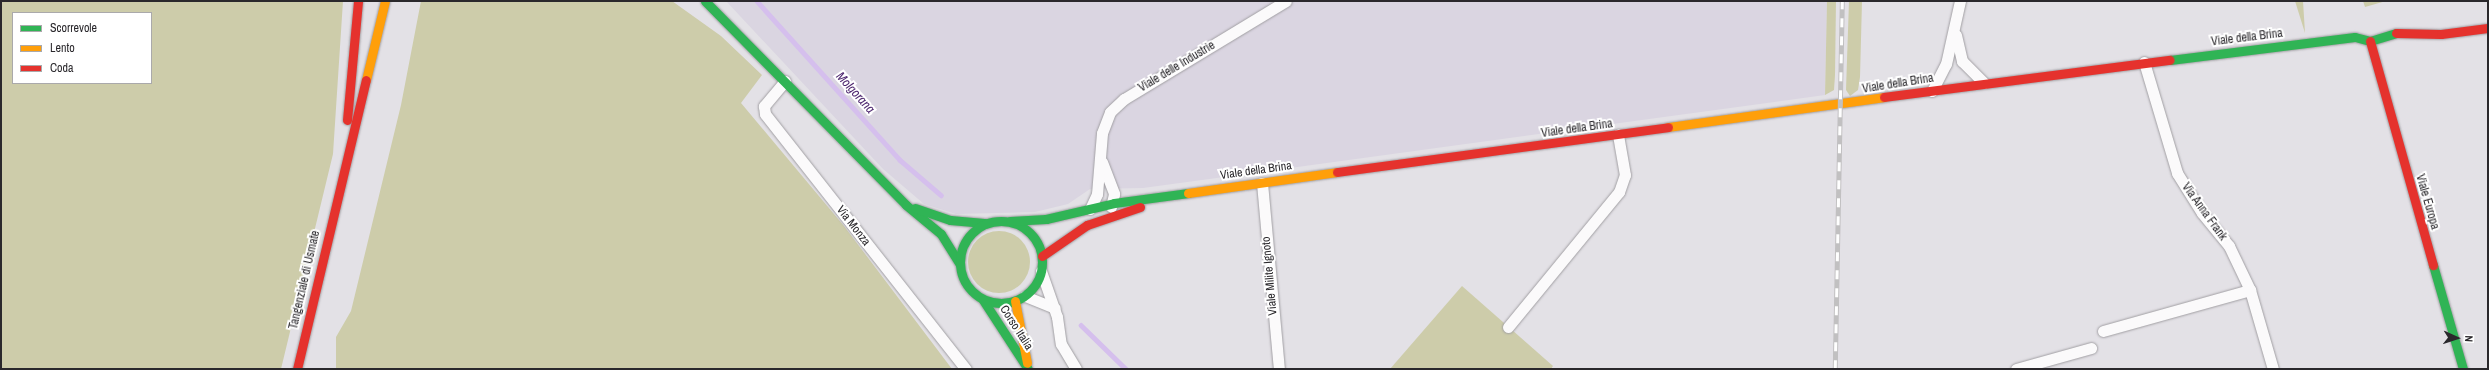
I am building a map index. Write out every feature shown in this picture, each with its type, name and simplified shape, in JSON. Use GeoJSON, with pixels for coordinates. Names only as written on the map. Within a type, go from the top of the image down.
{"type":"FeatureCollection","features":[{"type":"Feature","properties":{"kind":"street"},"geometry":{"type":"LineString","coordinates":[[336,197],[346,135],[358,1]]}},
{"type":"Feature","properties":{"kind":"street"},"geometry":{"type":"LineString","coordinates":[[336,197],[385,1]]}},
{"type":"Feature","properties":{"kind":"street"},"geometry":{"type":"LineString","coordinates":[[705,1],[906,205],[941,234],[960,265],[967,286],[983,300],[1004,304],[1020,299],[1042,300],[1055,308]]}},
{"type":"Feature","properties":{"kind":"street","name":"Viale delle Industrie"},"geometry":{"type":"LineString","coordinates":[[1090,209],[1097,194],[1102,133],[1110,112],[1124,99],[1286,1]]}},
{"type":"Feature","properties":{"kind":"street"},"geometry":{"type":"LineString","coordinates":[[1932,91],[1956,33],[1960,1]]}},
{"type":"Feature","properties":{"kind":"street","name":"Viale della Brina"},"geometry":{"type":"LineString","coordinates":[[1010,221],[1046,219],[1114,203],[2144,62],[2355,37],[2370,41],[2394,33],[2441,34],[2488,28]]}},
{"type":"Feature","properties":{"kind":"street"},"geometry":{"type":"LineString","coordinates":[[1956,33],[1962,60],[1984,83]]}},
{"type":"Feature","properties":{"kind":"street","name":"Viale Europa"},"geometry":{"type":"LineString","coordinates":[[2370,41],[2463,369]]}},
{"type":"Feature","properties":{"kind":"street","name":"Via Anna Frank"},"geometry":{"type":"LineString","coordinates":[[2144,62],[2177,173],[2202,213],[2229,246],[2250,290],[2273,369]]}},
{"type":"Feature","properties":{"kind":"street","name":"Via Monza"},"geometry":{"type":"LineString","coordinates":[[785,81],[764,106],[765,114],[966,369]]}},
{"type":"Feature","properties":{"kind":"street"},"geometry":{"type":"LineString","coordinates":[[1508,327],[1619,192],[1625,175],[1618,135]]}},
{"type":"Feature","properties":{"kind":"street","name":"Viale delle Industrie"},"geometry":{"type":"LineString","coordinates":[[1100,158],[1114,203]]}},
{"type":"Feature","properties":{"kind":"street","name":"Viale Milite Ignoto"},"geometry":{"type":"LineString","coordinates":[[1262,183],[1279,369]]}},
{"type":"Feature","properties":{"kind":"street","name":"Viale della Brina"},"geometry":{"type":"LineString","coordinates":[[1042,256],[1087,225],[1174,195]]}},
{"type":"Feature","properties":{"kind":"street","name":"Tangenziale di Usmate"},"geometry":{"type":"LineString","coordinates":[[297,369],[336,197]]}},
{"type":"Feature","properties":{"kind":"street"},"geometry":{"type":"LineString","coordinates":[[1087,225],[1114,203]]}},
{"type":"Feature","properties":{"kind":"street"},"geometry":{"type":"LineString","coordinates":[[906,205],[950,220],[987,223],[1010,221],[1030,233],[1042,256],[1041,271],[1055,308],[1061,344],[1076,369]]}},
{"type":"Feature","properties":{"kind":"street"},"geometry":{"type":"LineString","coordinates":[[960,265],[964,244],[987,223]]}},
{"type":"Feature","properties":{"kind":"street"},"geometry":{"type":"LineString","coordinates":[[1028,368],[1020,299],[1041,271]]}},
{"type":"Feature","properties":{"kind":"street"},"geometry":{"type":"LineString","coordinates":[[2103,331],[2250,290]]}},
{"type":"Feature","properties":{"kind":"street","name":"Corso Italia"},"geometry":{"type":"LineString","coordinates":[[983,300],[1028,368]]}},
{"type":"Feature","properties":{"kind":"street"},"geometry":{"type":"LineString","coordinates":[[2016,369],[2091,348]]}},
{"type":"Feature","properties":{"kind":"shaded area"},"geometry":{"type":"Polygon","coordinates":[[[726,1],[1827,1],[1825,95],[1143,188],[1090,189],[1068,204],[1035,212],[956,214],[924,204],[883,169],[726,1]]]}},
{"type":"Feature","properties":{"kind":"green space"},"geometry":{"type":"Polygon","coordinates":[[[1,1],[343,1],[333,154],[281,369],[1,369],[1,1]]]}},
{"type":"Feature","properties":{"kind":"green space"},"geometry":{"type":"Polygon","coordinates":[[[421,1],[672,1],[721,36],[762,75],[741,103],[844,226],[952,369],[336,369],[336,337],[351,311],[401,105],[421,1]]]}},
{"type":"Feature","properties":{"kind":"green space"},"geometry":{"type":"Polygon","coordinates":[[[1827,1],[1836,1],[1835,75],[1834,90],[1825,95],[1827,1]]]}},
{"type":"Feature","properties":{"kind":"green space"},"geometry":{"type":"Polygon","coordinates":[[[1849,1],[1862,1],[1860,77],[1858,90],[1850,96],[1846,90],[1849,1]]]}},
{"type":"Feature","properties":{"kind":"green space"},"geometry":{"type":"Polygon","coordinates":[[[2295,1],[2303,1],[2305,33],[2295,1]]]}},
{"type":"Feature","properties":{"kind":"green space"},"geometry":{"type":"Polygon","coordinates":[[[2363,1],[2386,1],[2365,7],[2363,1]]]}},
{"type":"Feature","properties":{"kind":"green space"},"geometry":{"type":"Polygon","coordinates":[[[993,231],[1005,231],[1021,240],[1028,250],[1030,262],[1028,274],[1021,284],[1005,293],[993,293],[982,288],[973,279],[968,268],[968,256],[973,245],[982,236],[993,231]]]}},
{"type":"Feature","properties":{"kind":"green space"},"geometry":{"type":"Polygon","coordinates":[[[1462,286],[1553,366],[1551,369],[1390,369],[1462,286]]]}},
{"type":"Feature","properties":{"kind":"waterway","name":"Molgorana"},"geometry":{"type":"LineString","coordinates":[[757,1],[900,160],[941,195]]}},
{"type":"Feature","properties":{"kind":"waterway","name":"Molgorana"},"geometry":{"type":"LineString","coordinates":[[1081,325],[1126,369]]}},
{"type":"Feature","properties":{"kind":"railway"},"geometry":{"type":"LineString","coordinates":[[1835,369],[1842,1]]}},
{"type":"Feature","properties":{"kind":"traffic: fast"},"geometry":{"type":"LineString","coordinates":[[705,1],[906,205],[941,234],[960,265]]}},
{"type":"Feature","properties":{"kind":"traffic: fast"},"geometry":{"type":"LineString","coordinates":[[2170,60],[2355,37],[2370,41],[2396,33]]}},
{"type":"Feature","properties":{"kind":"traffic: fast"},"geometry":{"type":"LineString","coordinates":[[1010,221],[1046,219],[1114,203],[1188,193]]}},
{"type":"Feature","properties":{"kind":"traffic: fast"},"geometry":{"type":"LineString","coordinates":[[915,208],[950,220],[987,223]]}},
{"type":"Feature","properties":{"kind":"traffic: fast"},"geometry":{"type":"LineString","coordinates":[[1001,221],[1017,224],[1030,233],[1039,246],[1042,262],[1039,278],[1030,291],[1017,300],[1001,303],[985,300],[972,291],[963,278],[960,262],[963,246],[972,233],[985,224],[1001,221]]}},
{"type":"Feature","properties":{"kind":"traffic: fast"},"geometry":{"type":"LineString","coordinates":[[2433,265],[2463,369]]}},
{"type":"Feature","properties":{"kind":"traffic: fast"},"geometry":{"type":"LineString","coordinates":[[983,300],[1028,369]]}},
{"type":"Feature","properties":{"kind":"traffic: slow"},"geometry":{"type":"LineString","coordinates":[[366,80],[385,1]]}},
{"type":"Feature","properties":{"kind":"traffic: slow"},"geometry":{"type":"LineString","coordinates":[[1668,127],[1884,97]]}},
{"type":"Feature","properties":{"kind":"traffic: slow"},"geometry":{"type":"LineString","coordinates":[[1188,193],[1337,172]]}},
{"type":"Feature","properties":{"kind":"traffic: slow"},"geometry":{"type":"LineString","coordinates":[[1015,301],[1027,363]]}},
{"type":"Feature","properties":{"kind":"traffic: jam"},"geometry":{"type":"LineString","coordinates":[[347,120],[358,1]]}},
{"type":"Feature","properties":{"kind":"traffic: jam"},"geometry":{"type":"LineString","coordinates":[[2396,33],[2441,34],[2488,28]]}},
{"type":"Feature","properties":{"kind":"traffic: jam"},"geometry":{"type":"LineString","coordinates":[[2370,41],[2433,265]]}},
{"type":"Feature","properties":{"kind":"traffic: jam"},"geometry":{"type":"LineString","coordinates":[[1884,97],[2170,60]]}},
{"type":"Feature","properties":{"kind":"traffic: jam"},"geometry":{"type":"LineString","coordinates":[[297,369],[366,80]]}},
{"type":"Feature","properties":{"kind":"traffic: jam"},"geometry":{"type":"LineString","coordinates":[[1337,172],[1668,127]]}},
{"type":"Feature","properties":{"kind":"traffic: jam"},"geometry":{"type":"LineString","coordinates":[[1042,256],[1087,225],[1140,207]]}}]}
